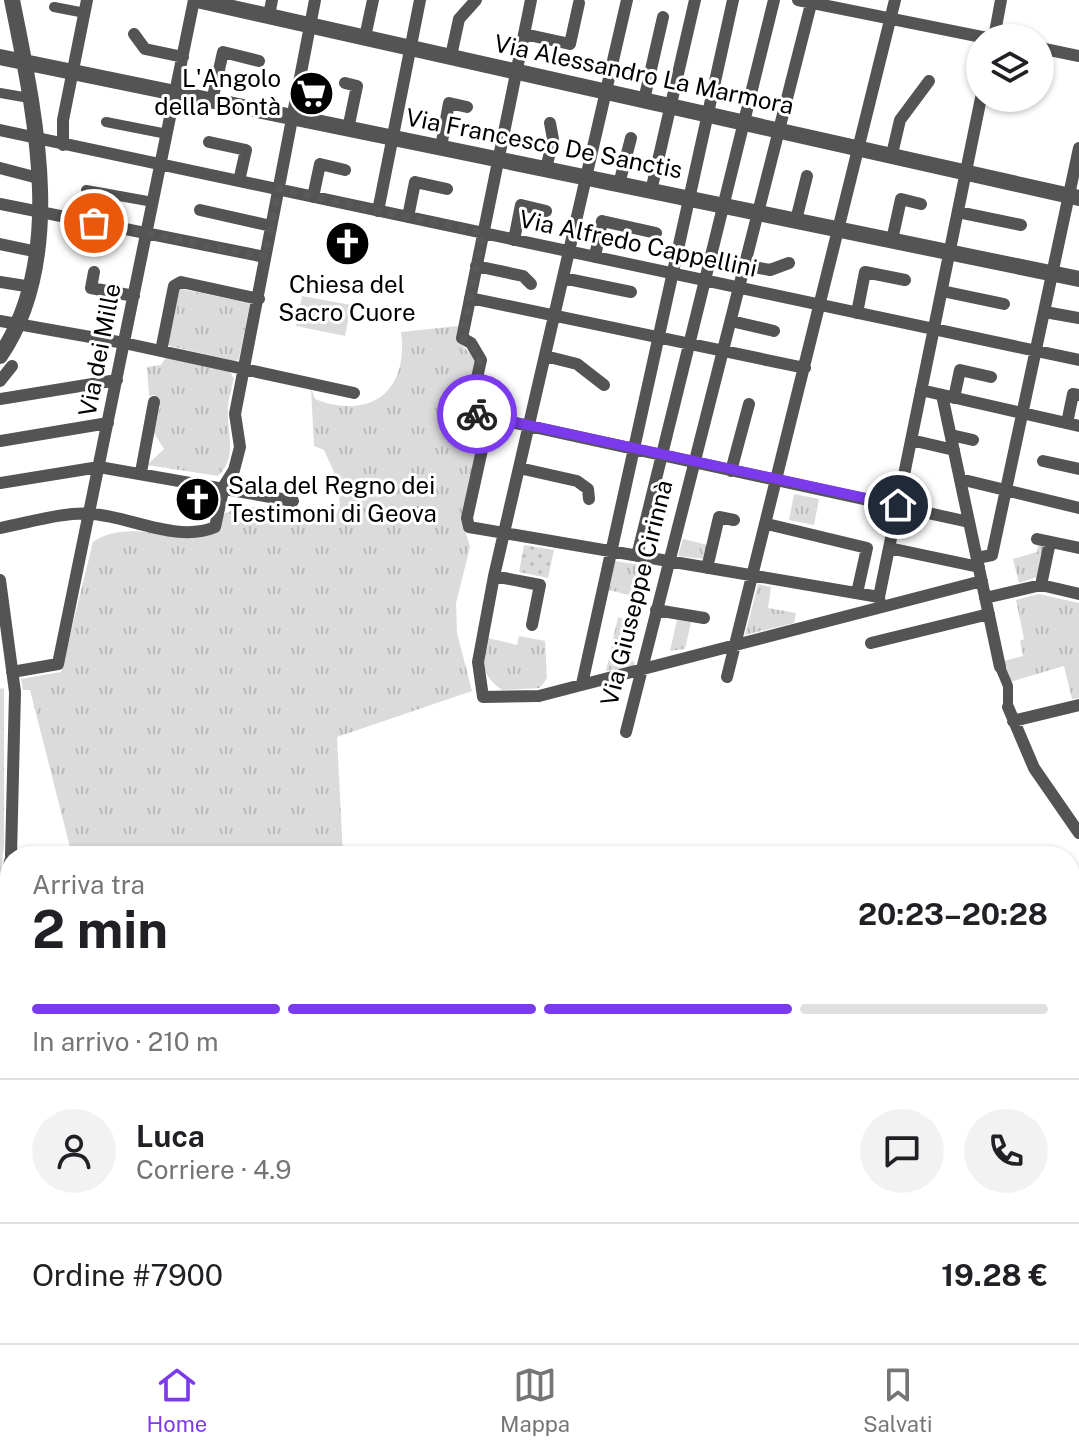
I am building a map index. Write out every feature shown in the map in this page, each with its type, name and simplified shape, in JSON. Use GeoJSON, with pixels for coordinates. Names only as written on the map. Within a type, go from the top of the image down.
{"type":"FeatureCollection","features":[{"type":"Feature","properties":{"kind":"street","name":"Via Alessandro La Marmora"},"geometry":{"type":"LineString","coordinates":[[196,0],[270,8],[310,24],[365,37],[1074,197]]}},
{"type":"Feature","properties":{"kind":"street","name":"Via dei Mille"},"geometry":{"type":"LineString","coordinates":[[12,672],[58,664],[196,0]]}},
{"type":"Feature","properties":{"kind":"street"},"geometry":{"type":"LineString","coordinates":[[0,528],[90,513],[180,531],[203,532],[215,527],[224,486],[234,470],[240,447],[235,414],[315,0]]}},
{"type":"Feature","properties":{"kind":"street"},"geometry":{"type":"LineString","coordinates":[[365,37],[373,0]]}},
{"type":"Feature","properties":{"kind":"street"},"geometry":{"type":"LineString","coordinates":[[378,211],[420,0]]}},
{"type":"Feature","properties":{"kind":"street"},"geometry":{"type":"LineString","coordinates":[[451,56],[459,19],[476,0]]}},
{"type":"Feature","properties":{"kind":"street"},"geometry":{"type":"LineString","coordinates":[[531,0],[462,338],[477,350],[481,360],[471,405],[474,414],[969,522]]}},
{"type":"Feature","properties":{"kind":"street"},"geometry":{"type":"LineString","coordinates":[[627,0],[494,576],[478,662],[483,697],[539,696],[737,646],[880,602],[982,581]]}},
{"type":"Feature","properties":{"kind":"street"},"geometry":{"type":"LineString","coordinates":[[651,191],[695,0]]}},
{"type":"Feature","properties":{"kind":"street"},"geometry":{"type":"LineString","coordinates":[[582,684],[733,0]]}},
{"type":"Feature","properties":{"kind":"street"},"geometry":{"type":"LineString","coordinates":[[637,556],[774,0]]}},
{"type":"Feature","properties":{"kind":"street"},"geometry":{"type":"LineString","coordinates":[[727,677],[895,0]]}},
{"type":"Feature","properties":{"kind":"street"},"geometry":{"type":"LineString","coordinates":[[997,24],[1001,0]]}},
{"type":"Feature","properties":{"kind":"street"},"geometry":{"type":"LineString","coordinates":[[807,1],[966,34]]}},
{"type":"Feature","properties":{"kind":"street","name":"Via Giuseppe Cirinnà"},"geometry":{"type":"LineString","coordinates":[[626,732],[779,129],[807,1]]}},
{"type":"Feature","properties":{"kind":"street"},"geometry":{"type":"LineString","coordinates":[[524,34],[570,44],[579,3]]}},
{"type":"Feature","properties":{"kind":"street"},"geometry":{"type":"LineString","coordinates":[[0,381],[32,287],[40,212],[24,63],[9,6]]}},
{"type":"Feature","properties":{"kind":"street"},"geometry":{"type":"LineString","coordinates":[[54,7],[86,6],[63,120],[63,145]]}},
{"type":"Feature","properties":{"kind":"street"},"geometry":{"type":"LineString","coordinates":[[644,100],[663,17]]}},
{"type":"Feature","properties":{"kind":"street"},"geometry":{"type":"LineString","coordinates":[[134,34],[145,49],[183,57]]}},
{"type":"Feature","properties":{"kind":"street"},"geometry":{"type":"LineString","coordinates":[[1054,51],[1079,56]]}},
{"type":"Feature","properties":{"kind":"street"},"geometry":{"type":"LineString","coordinates":[[212,101],[223,52],[259,61]]}},
{"type":"Feature","properties":{"kind":"street","name":"Via Francesco De Sanctis"},"geometry":{"type":"LineString","coordinates":[[0,57],[1079,279]]}},
{"type":"Feature","properties":{"kind":"street"},"geometry":{"type":"LineString","coordinates":[[892,154],[900,120],[929,81]]}},
{"type":"Feature","properties":{"kind":"street"},"geometry":{"type":"LineString","coordinates":[[345,83],[357,86],[348,129]]}},
{"type":"Feature","properties":{"kind":"street"},"geometry":{"type":"LineString","coordinates":[[0,93],[29,98]]}},
{"type":"Feature","properties":{"kind":"street"},"geometry":{"type":"LineString","coordinates":[[441,147],[449,103],[467,107]]}},
{"type":"Feature","properties":{"kind":"street"},"geometry":{"type":"LineString","coordinates":[[880,602],[978,112]]}},
{"type":"Feature","properties":{"kind":"street"},"geometry":{"type":"LineString","coordinates":[[106,122],[167,134]]}},
{"type":"Feature","properties":{"kind":"street"},"geometry":{"type":"LineString","coordinates":[[546,169],[553,139],[550,123]]}},
{"type":"Feature","properties":{"kind":"street","name":"Via Alfredo Cappellini"},"geometry":{"type":"LineString","coordinates":[[0,130],[1079,360]]}},
{"type":"Feature","properties":{"kind":"street"},"geometry":{"type":"LineString","coordinates":[[619,184],[631,138]]}},
{"type":"Feature","properties":{"kind":"street"},"geometry":{"type":"LineString","coordinates":[[209,142],[246,150],[239,181]]}},
{"type":"Feature","properties":{"kind":"street"},"geometry":{"type":"LineString","coordinates":[[889,548],[978,563],[992,555],[1053,273],[1074,197],[1079,148]]}},
{"type":"Feature","properties":{"kind":"street"},"geometry":{"type":"LineString","coordinates":[[313,197],[320,164],[345,170]]}},
{"type":"Feature","properties":{"kind":"street"},"geometry":{"type":"LineString","coordinates":[[0,168],[38,178]]}},
{"type":"Feature","properties":{"kind":"street"},"geometry":{"type":"LineString","coordinates":[[796,220],[807,176]]}},
{"type":"Feature","properties":{"kind":"street"},"geometry":{"type":"LineString","coordinates":[[408,217],[415,182],[447,189]]}},
{"type":"Feature","properties":{"kind":"street"},"geometry":{"type":"LineString","coordinates":[[86,190],[153,202]]}},
{"type":"Feature","properties":{"kind":"street"},"geometry":{"type":"LineString","coordinates":[[892,240],[901,199],[921,204]]}},
{"type":"Feature","properties":{"kind":"street"},"geometry":{"type":"LineString","coordinates":[[0,204],[265,257]]}},
{"type":"Feature","properties":{"kind":"street"},"geometry":{"type":"LineString","coordinates":[[514,240],[521,205],[546,211]]}},
{"type":"Feature","properties":{"kind":"street"},"geometry":{"type":"LineString","coordinates":[[200,210],[271,226]]}},
{"type":"Feature","properties":{"kind":"street"},"geometry":{"type":"LineString","coordinates":[[958,212],[1021,225]]}},
{"type":"Feature","properties":{"kind":"street"},"geometry":{"type":"LineString","coordinates":[[595,257],[602,221],[656,233]]}},
{"type":"Feature","properties":{"kind":"street"},"geometry":{"type":"LineString","coordinates":[[0,244],[38,252]]}},
{"type":"Feature","properties":{"kind":"street"},"geometry":{"type":"LineString","coordinates":[[743,265],[770,270],[789,263]]}},
{"type":"Feature","properties":{"kind":"street"},"geometry":{"type":"LineString","coordinates":[[476,266],[523,276],[531,284]]}},
{"type":"Feature","properties":{"kind":"street"},"geometry":{"type":"LineString","coordinates":[[94,272],[91,288],[134,296]]}},
{"type":"Feature","properties":{"kind":"street"},"geometry":{"type":"LineString","coordinates":[[857,313],[865,272],[905,280]]}},
{"type":"Feature","properties":{"kind":"street"},"geometry":{"type":"LineString","coordinates":[[563,278],[631,292]]}},
{"type":"Feature","properties":{"kind":"street"},"geometry":{"type":"LineString","coordinates":[[0,282],[32,287]]}},
{"type":"Feature","properties":{"kind":"street"},"geometry":{"type":"LineString","coordinates":[[161,351],[174,286],[181,282],[259,299]]}},
{"type":"Feature","properties":{"kind":"street"},"geometry":{"type":"LineString","coordinates":[[942,291],[1004,304]]}},
{"type":"Feature","properties":{"kind":"street"},"geometry":{"type":"LineString","coordinates":[[470,298],[805,368]]}},
{"type":"Feature","properties":{"kind":"street"},"geometry":{"type":"LineString","coordinates":[[1045,312],[1079,318]]}},
{"type":"Feature","properties":{"kind":"street"},"geometry":{"type":"LineString","coordinates":[[0,321],[124,343],[354,393]]}},
{"type":"Feature","properties":{"kind":"street"},"geometry":{"type":"LineString","coordinates":[[731,321],[774,331]]}},
{"type":"Feature","properties":{"kind":"street"},"geometry":{"type":"LineString","coordinates":[[545,356],[577,364],[604,385]]}},
{"type":"Feature","properties":{"kind":"street"},"geometry":{"type":"LineString","coordinates":[[991,377],[960,370],[948,396],[951,435],[1000,667],[1008,686],[1008,707],[1034,768],[1079,833]]}},
{"type":"Feature","properties":{"kind":"street"},"geometry":{"type":"LineString","coordinates":[[0,399],[117,380]]}},
{"type":"Feature","properties":{"kind":"street"},"geometry":{"type":"LineString","coordinates":[[921,390],[1073,425],[1073,394],[1079,395]]}},
{"type":"Feature","properties":{"kind":"street"},"geometry":{"type":"LineString","coordinates":[[141,472],[154,402]]}},
{"type":"Feature","properties":{"kind":"street"},"geometry":{"type":"LineString","coordinates":[[731,471],[749,404]]}},
{"type":"Feature","properties":{"kind":"street"},"geometry":{"type":"LineString","coordinates":[[489,418],[467,518],[469,527],[857,593],[880,602]]}},
{"type":"Feature","properties":{"kind":"street"},"geometry":{"type":"LineString","coordinates":[[0,441],[108,423]]}},
{"type":"Feature","properties":{"kind":"street"},"geometry":{"type":"LineString","coordinates":[[951,435],[973,440]]}},
{"type":"Feature","properties":{"kind":"street"},"geometry":{"type":"LineString","coordinates":[[911,440],[954,450]]}},
{"type":"Feature","properties":{"kind":"street"},"geometry":{"type":"LineString","coordinates":[[1043,461],[1079,469]]}},
{"type":"Feature","properties":{"kind":"street"},"geometry":{"type":"LineString","coordinates":[[0,483],[99,467],[224,486],[293,501]]}},
{"type":"Feature","properties":{"kind":"street"},"geometry":{"type":"LineString","coordinates":[[519,468],[577,481],[588,489],[589,499]]}},
{"type":"Feature","properties":{"kind":"street"},"geometry":{"type":"LineString","coordinates":[[960,479],[1079,508]]}},
{"type":"Feature","properties":{"kind":"street"},"geometry":{"type":"LineString","coordinates":[[707,568],[719,517],[734,520]]}},
{"type":"Feature","properties":{"kind":"street"},"geometry":{"type":"LineString","coordinates":[[767,524],[867,548],[857,593]]}},
{"type":"Feature","properties":{"kind":"street"},"geometry":{"type":"LineString","coordinates":[[1041,585],[1043,541],[1079,548]]}},
{"type":"Feature","properties":{"kind":"street"},"geometry":{"type":"LineString","coordinates":[[494,576],[540,585],[532,625]]}},
{"type":"Feature","properties":{"kind":"street"},"geometry":{"type":"LineString","coordinates":[[0,580],[15,692],[10,846]]}},
{"type":"Feature","properties":{"kind":"street"},"geometry":{"type":"LineString","coordinates":[[985,598],[1041,585],[1079,594]]}},
{"type":"Feature","properties":{"kind":"street"},"geometry":{"type":"LineString","coordinates":[[656,610],[704,618]]}},
{"type":"Feature","properties":{"kind":"street"},"geometry":{"type":"LineString","coordinates":[[871,643],[989,614]]}},
{"type":"Feature","properties":{"kind":"street"},"geometry":{"type":"LineString","coordinates":[[1013,721],[1079,705]]}},
{"type":"Feature","properties":{"kind":"green space"},"geometry":{"type":"Polygon","coordinates":[[[181,289],[250,303],[239,359],[235,361],[166,345],[176,292],[181,289]]]}},
{"type":"Feature","properties":{"kind":"green space"},"geometry":{"type":"Polygon","coordinates":[[[302,296],[351,305],[345,336],[296,326],[302,296]]]}},
{"type":"Feature","properties":{"kind":"green space"},"geometry":{"type":"Polygon","coordinates":[[[458,326],[456,338],[478,363],[468,409],[475,431],[475,454],[462,519],[470,547],[456,603],[457,633],[472,691],[337,737],[342,846],[70,846],[30,690],[23,690],[21,679],[61,672],[93,542],[103,536],[127,531],[190,538],[222,515],[244,507],[277,511],[321,525],[336,515],[340,506],[338,481],[324,450],[314,446],[311,388],[315,399],[335,405],[369,403],[382,396],[399,370],[401,332],[458,326]]]}},
{"type":"Feature","properties":{"kind":"green space"},"geometry":{"type":"Polygon","coordinates":[[[167,356],[228,368],[234,379],[228,406],[230,453],[218,476],[147,465],[164,449],[154,433],[160,407],[155,395],[149,396],[147,367],[161,365],[167,356]]]}},
{"type":"Feature","properties":{"kind":"green space"},"geometry":{"type":"Polygon","coordinates":[[[794,494],[819,499],[814,525],[789,520],[794,494]]]}},
{"type":"Feature","properties":{"kind":"green space"},"geometry":{"type":"Polygon","coordinates":[[[683,539],[708,545],[704,559],[678,556],[683,539]]]}},
{"type":"Feature","properties":{"kind":"green space"},"geometry":{"type":"Polygon","coordinates":[[[524,545],[554,550],[548,578],[519,572],[524,545]]]}},
{"type":"Feature","properties":{"kind":"green space"},"geometry":{"type":"Polygon","coordinates":[[[1038,545],[1044,547],[1037,577],[1019,583],[1013,559],[1037,552],[1038,545]]]}},
{"type":"Feature","properties":{"kind":"green space"},"geometry":{"type":"Polygon","coordinates":[[[615,561],[640,565],[632,596],[609,590],[615,561]]]}},
{"type":"Feature","properties":{"kind":"green space"},"geometry":{"type":"Polygon","coordinates":[[[758,584],[771,587],[768,608],[796,613],[794,623],[745,635],[758,584]]]}},
{"type":"Feature","properties":{"kind":"green space"},"geometry":{"type":"Polygon","coordinates":[[[1039,594],[1079,603],[1079,698],[1072,699],[1064,666],[1010,682],[1004,661],[1023,656],[1020,641],[1024,639],[1016,600],[1039,594]]]}},
{"type":"Feature","properties":{"kind":"green space"},"geometry":{"type":"Polygon","coordinates":[[[618,617],[626,620],[617,657],[635,662],[633,667],[606,671],[618,617]]]}},
{"type":"Feature","properties":{"kind":"green space"},"geometry":{"type":"Polygon","coordinates":[[[677,620],[691,622],[685,649],[670,651],[677,620]]]}},
{"type":"Feature","properties":{"kind":"green space"},"geometry":{"type":"Polygon","coordinates":[[[519,636],[545,641],[547,678],[540,688],[502,690],[490,679],[484,667],[488,638],[517,645],[519,636]]]}},
{"type":"Feature","properties":{"kind":"green space"},"geometry":{"type":"Polygon","coordinates":[[[0,688],[4,689],[4,844],[0,846],[0,688]]]}},
{"type":"Feature","properties":{"kind":"way so far"},"geometry":{"type":"LineString","coordinates":[[94,223],[265,257],[278,189],[483,233],[462,338],[471,343],[481,360],[471,405],[474,414],[477,414]]}},
{"type":"Feature","properties":{"kind":"place","name":"L'Angolo della Bontà"},"geometry":{"type":"Point","coordinates":[312,93]}},
{"type":"Feature","properties":{"kind":"place","name":"Chiesa del Sacro Cuore"},"geometry":{"type":"Point","coordinates":[347,243]}},
{"type":"Feature","properties":{"kind":"place","name":"Sala del Regno dei Testimoni di Geova"},"geometry":{"type":"Point","coordinates":[197,500]}},
{"type":"Feature","properties":{"kind":"route"},"geometry":{"type":"LineString","coordinates":[[477,414],[529,428],[898,505]]}}]}
